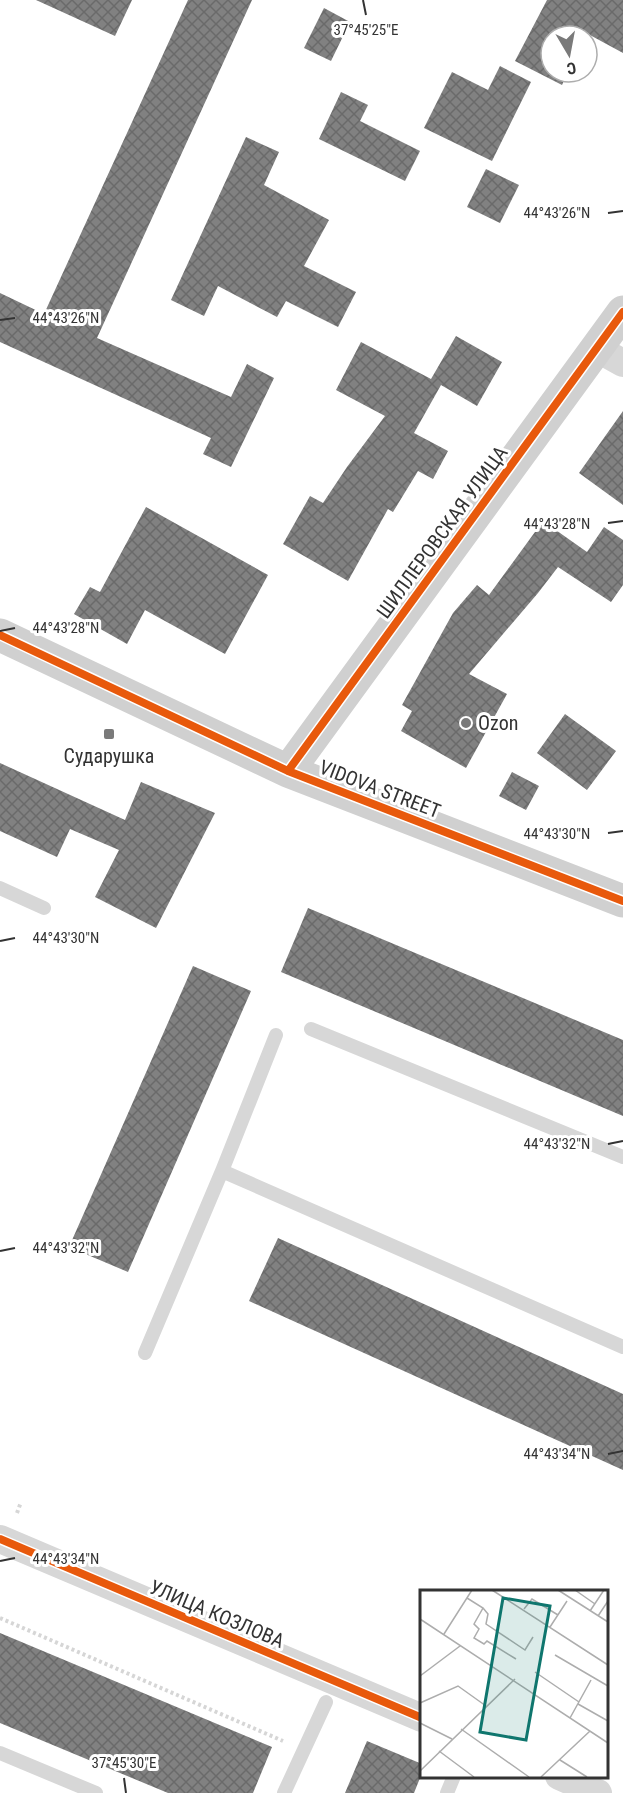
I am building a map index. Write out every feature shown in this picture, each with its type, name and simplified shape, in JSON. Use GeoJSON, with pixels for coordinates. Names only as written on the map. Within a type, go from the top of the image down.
{"type":"FeatureCollection","features":[{"type":"Feature","properties":{"kind":"street","name":"ШИЛЛЕРОВСКАЯ УЛИЦА"},"geometry":{"type":"LineString","coordinates":[[288,771],[609,355],[623,312]]}},
{"type":"Feature","properties":{"kind":"street","name":"VIDOVA STREET"},"geometry":{"type":"LineString","coordinates":[[0,635],[288,771],[623,902]]}},
{"type":"Feature","properties":{"kind":"street","name":"УЛИЦА КОЗЛОВА"},"geometry":{"type":"LineString","coordinates":[[0,1539],[420,1717]]}},
{"type":"Feature","properties":{"kind":"street"},"geometry":{"type":"LineString","coordinates":[[564,1778],[598,1793]]}},
{"type":"Feature","properties":{"kind":"lane"},"geometry":{"type":"LineString","coordinates":[[0,888],[44,908]]}},
{"type":"Feature","properties":{"kind":"lane"},"geometry":{"type":"LineString","coordinates":[[311,1029],[623,1157]]}},
{"type":"Feature","properties":{"kind":"lane"},"geometry":{"type":"LineString","coordinates":[[145,1353],[222,1171],[276,1035]]}},
{"type":"Feature","properties":{"kind":"lane"},"geometry":{"type":"LineString","coordinates":[[222,1171],[623,1347]]}},
{"type":"Feature","properties":{"kind":"lane"},"geometry":{"type":"LineString","coordinates":[[284,1793],[326,1702]]}},
{"type":"Feature","properties":{"kind":"lane"},"geometry":{"type":"LineString","coordinates":[[0,1753],[96,1793]]}},
{"type":"Feature","properties":{"kind":"lane"},"geometry":{"type":"LineString","coordinates":[[447,1793],[453,1778]]}},
{"type":"Feature","properties":{"kind":"path"},"geometry":{"type":"LineString","coordinates":[[0,1618],[304,1751]]}},
{"type":"Feature","properties":{"kind":"building"},"geometry":{"type":"Polygon","coordinates":[[[36,0],[132,0],[115,36],[36,0]]]}},
{"type":"Feature","properties":{"kind":"building"},"geometry":{"type":"Polygon","coordinates":[[[188,0],[252,0],[97,338],[231,397],[247,364],[274,378],[231,467],[203,454],[211,438],[0,342],[0,293],[44,314],[188,0]]]}},
{"type":"Feature","properties":{"kind":"building"},"geometry":{"type":"Polygon","coordinates":[[[547,0],[623,0],[623,53],[599,40],[599,24],[539,24],[539,73],[515,61],[547,0]]]}},
{"type":"Feature","properties":{"kind":"building"},"geometry":{"type":"Polygon","coordinates":[[[324,8],[350,22],[331,61],[304,48],[324,8]]]}},
{"type":"Feature","properties":{"kind":"building"},"geometry":{"type":"Polygon","coordinates":[[[500,66],[531,82],[492,161],[424,128],[452,72],[488,90],[500,66]]]}},
{"type":"Feature","properties":{"kind":"building"},"geometry":{"type":"Polygon","coordinates":[[[341,92],[368,105],[360,121],[420,151],[405,181],[319,139],[341,92]]]}},
{"type":"Feature","properties":{"kind":"building"},"geometry":{"type":"Polygon","coordinates":[[[246,137],[279,152],[264,185],[329,220],[304,266],[356,292],[338,327],[286,301],[277,317],[218,286],[204,316],[171,300],[246,137]]]}},
{"type":"Feature","properties":{"kind":"building"},"geometry":{"type":"Polygon","coordinates":[[[486,169],[519,185],[500,223],[467,207],[486,169]]]}},
{"type":"Feature","properties":{"kind":"building"},"geometry":{"type":"Polygon","coordinates":[[[456,336],[502,362],[477,406],[441,385],[414,433],[448,451],[433,479],[418,471],[393,512],[388,509],[348,581],[283,544],[310,496],[323,503],[385,416],[336,390],[361,342],[431,379],[456,336]]]}},
{"type":"Feature","properties":{"kind":"building"},"geometry":{"type":"Polygon","coordinates":[[[623,411],[623,505],[579,473],[623,411]]]}},
{"type":"Feature","properties":{"kind":"building"},"geometry":{"type":"Polygon","coordinates":[[[146,507],[268,575],[225,654],[145,610],[127,644],[74,614],[90,587],[100,592],[146,507]]]}},
{"type":"Feature","properties":{"kind":"building"},"geometry":{"type":"Polygon","coordinates":[[[543,521],[587,552],[604,527],[623,540],[623,585],[611,602],[558,567],[469,674],[507,694],[466,768],[401,731],[412,711],[402,705],[453,613],[477,585],[489,595],[543,521]]]}},
{"type":"Feature","properties":{"kind":"building"},"geometry":{"type":"Polygon","coordinates":[[[565,714],[616,751],[587,790],[537,753],[565,714]]]}},
{"type":"Feature","properties":{"kind":"building"},"geometry":{"type":"Polygon","coordinates":[[[0,763],[125,820],[141,782],[215,813],[156,928],[95,897],[119,850],[70,829],[57,857],[0,831],[0,763]]]}},
{"type":"Feature","properties":{"kind":"building"},"geometry":{"type":"Polygon","coordinates":[[[512,772],[539,786],[526,810],[499,796],[512,772]]]}},
{"type":"Feature","properties":{"kind":"building"},"geometry":{"type":"Polygon","coordinates":[[[308,908],[623,1040],[623,1116],[281,972],[308,908]]]}},
{"type":"Feature","properties":{"kind":"building"},"geometry":{"type":"Polygon","coordinates":[[[193,966],[251,991],[128,1272],[69,1247],[193,966]]]}},
{"type":"Feature","properties":{"kind":"building"},"geometry":{"type":"Polygon","coordinates":[[[278,1238],[623,1394],[623,1470],[249,1301],[278,1238]]]}},
{"type":"Feature","properties":{"kind":"building"},"geometry":{"type":"Polygon","coordinates":[[[0,1633],[272,1747],[253,1793],[168,1793],[0,1723],[0,1633]]]}},
{"type":"Feature","properties":{"kind":"building"},"geometry":{"type":"Polygon","coordinates":[[[367,1741],[420,1763],[420,1778],[414,1793],[345,1793],[367,1741]]]}},
{"type":"Feature","properties":{"kind":"cycle path"},"geometry":{"type":"LineString","coordinates":[[288,771],[623,312]]}},
{"type":"Feature","properties":{"kind":"cycle path"},"geometry":{"type":"LineString","coordinates":[[0,635],[288,771],[623,901]]}},
{"type":"Feature","properties":{"kind":"cycle path"},"geometry":{"type":"LineString","coordinates":[[0,1539],[420,1717]]}},
{"type":"Feature","properties":{"kind":"place","name":"Ozon"},"geometry":{"type":"Point","coordinates":[466,723]}},
{"type":"Feature","properties":{"kind":"place","name":"Сударушка"},"geometry":{"type":"Point","coordinates":[109,734]}}]}
